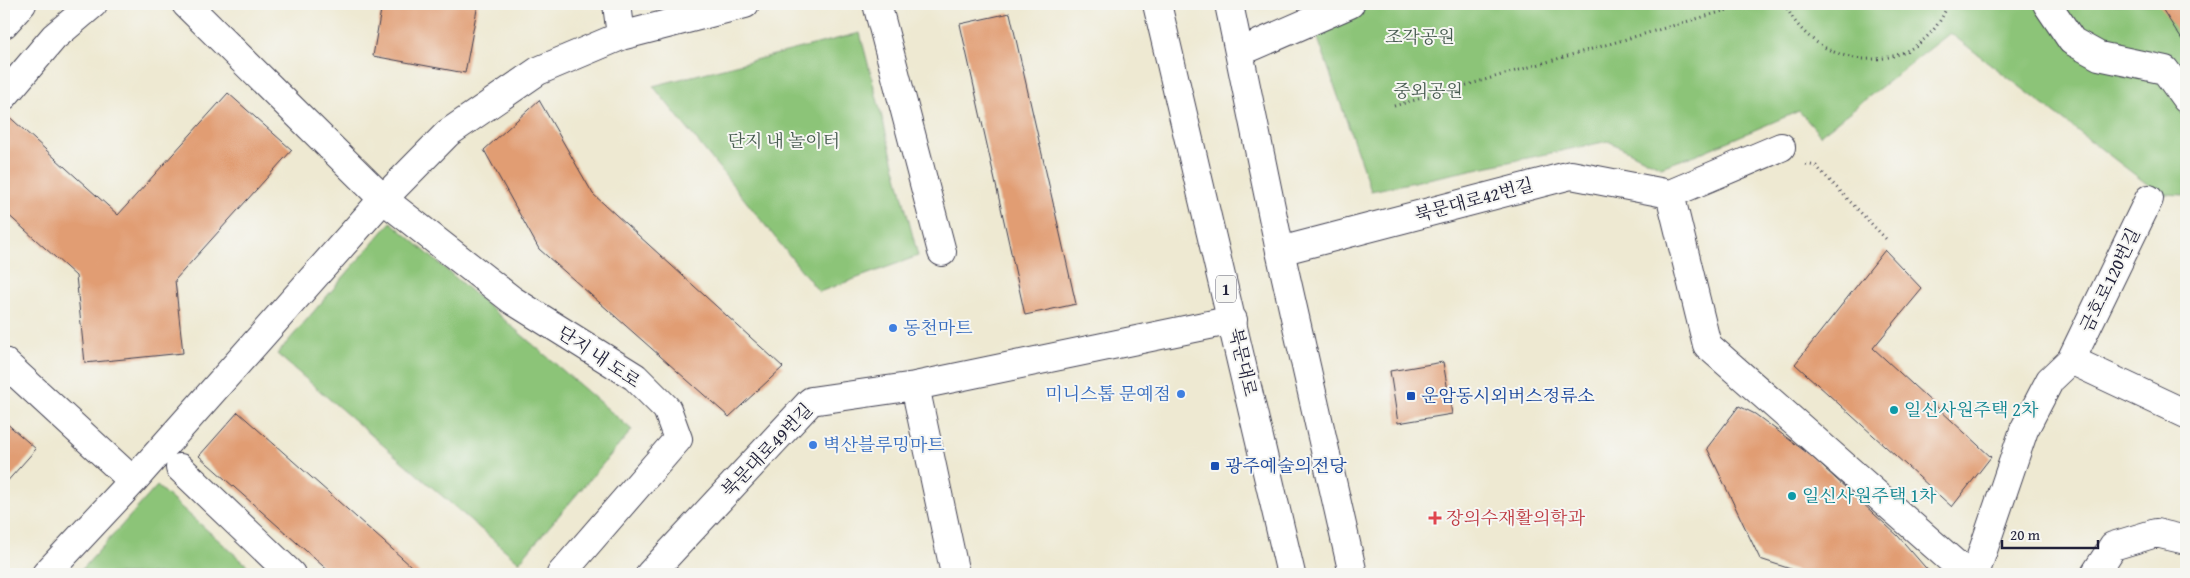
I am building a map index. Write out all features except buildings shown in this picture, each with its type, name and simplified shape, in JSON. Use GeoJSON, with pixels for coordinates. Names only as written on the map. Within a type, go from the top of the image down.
{"type":"FeatureCollection","features":[{"type":"Feature","properties":{"kind":"street"},"geometry":{"type":"LineString","coordinates":[[4,24],[22,4]]}},
{"type":"Feature","properties":{"kind":"street"},"geometry":{"type":"LineString","coordinates":[[4,96],[54,37],[93,4]]}},
{"type":"Feature","properties":{"kind":"street"},"geometry":{"type":"LineString","coordinates":[[186,4],[383,199]]}},
{"type":"Feature","properties":{"kind":"street"},"geometry":{"type":"LineString","coordinates":[[617,4],[621,36]]}},
{"type":"Feature","properties":{"kind":"street"},"geometry":{"type":"LineString","coordinates":[[46,574],[133,481],[383,199],[448,133],[538,71],[621,36],[745,4]]}},
{"type":"Feature","properties":{"kind":"street"},"geometry":{"type":"LineString","coordinates":[[877,4],[942,252]]}},
{"type":"Feature","properties":{"kind":"street","name":"북문대로"},"geometry":{"type":"LineString","coordinates":[[1157,4],[1233,320],[1291,574]]}},
{"type":"Feature","properties":{"kind":"street"},"geometry":{"type":"LineString","coordinates":[[1229,4],[1280,251],[1353,574]]}},
{"type":"Feature","properties":{"kind":"street"},"geometry":{"type":"LineString","coordinates":[[1240,52],[1350,4]]}},
{"type":"Feature","properties":{"kind":"street"},"geometry":{"type":"LineString","coordinates":[[2047,4],[2072,41],[2099,56],[2165,70],[2186,99]]}},
{"type":"Feature","properties":{"kind":"street"},"geometry":{"type":"LineString","coordinates":[[1781,148],[1670,194],[1707,345],[1967,574]]}},
{"type":"Feature","properties":{"kind":"street","name":"북문대로42번길"},"geometry":{"type":"LineString","coordinates":[[1280,251],[1571,174],[1670,194]]}},
{"type":"Feature","properties":{"kind":"street","name":"단지 내 도로"},"geometry":{"type":"LineString","coordinates":[[383,199],[512,300],[635,377],[667,409],[678,439],[561,574]]}},
{"type":"Feature","properties":{"kind":"street","name":"금호로120번길"},"geometry":{"type":"LineString","coordinates":[[1975,574],[2024,430],[2050,380],[2071,360],[2149,200]]}},
{"type":"Feature","properties":{"kind":"street","name":"북문대로49번길"},"geometry":{"type":"LineString","coordinates":[[650,574],[810,401],[915,386],[1233,320]]}},
{"type":"Feature","properties":{"kind":"street"},"geometry":{"type":"LineString","coordinates":[[2071,360],[2186,414]]}},
{"type":"Feature","properties":{"kind":"street"},"geometry":{"type":"LineString","coordinates":[[4,362],[133,481]]}},
{"type":"Feature","properties":{"kind":"street"},"geometry":{"type":"LineString","coordinates":[[915,386],[955,574]]}},
{"type":"Feature","properties":{"kind":"street"},"geometry":{"type":"LineString","coordinates":[[180,468],[291,574]]}},
{"type":"Feature","properties":{"kind":"street"},"geometry":{"type":"LineString","coordinates":[[2095,574],[2113,546],[2156,533],[2186,540]]}},
{"type":"Feature","properties":{"kind":"path"},"geometry":{"type":"LineString","coordinates":[[1394,106],[1748,4]]}},
{"type":"Feature","properties":{"kind":"path"},"geometry":{"type":"LineString","coordinates":[[1785,4],[1792,20],[1813,42],[1840,56],[1870,60],[1899,54],[1925,39],[1944,15],[1948,4]]}},
{"type":"Feature","properties":{"kind":"path"},"geometry":{"type":"LineString","coordinates":[[1781,148],[1789,161],[1816,166],[1887,240]]}},
{"type":"Feature","properties":{"kind":"green space","name":"중외공원"},"geometry":{"type":"Polygon","coordinates":[[[1306,4],[2186,4],[2186,195],[2160,194],[1950,33],[1820,135],[1799,111],[1698,154],[1661,167],[1608,141],[1371,191],[1306,4]]]}},
{"type":"Feature","properties":{"kind":"green space","name":"단지 내 놀이터"},"geometry":{"type":"Polygon","coordinates":[[[860,33],[918,256],[819,292],[653,86],[860,33]]]}},
{"type":"Feature","properties":{"kind":"green space"},"geometry":{"type":"Polygon","coordinates":[[[391,222],[632,430],[519,562],[277,354],[391,222]]]}},
{"type":"Feature","properties":{"kind":"green space"},"geometry":{"type":"Polygon","coordinates":[[[157,486],[257,574],[78,574],[157,486]]]}},
{"type":"Feature","properties":{"kind":"place","name":"동천마트"},"geometry":{"type":"Point","coordinates":[893,328]}},
{"type":"Feature","properties":{"kind":"place","name":"미니스톱 문예점"},"geometry":{"type":"Point","coordinates":[1181,394]}},
{"type":"Feature","properties":{"kind":"place","name":"운암동시외버스정류소"},"geometry":{"type":"Point","coordinates":[1411,396]}},
{"type":"Feature","properties":{"kind":"place","name":"일신사원주택 2차"},"geometry":{"type":"Point","coordinates":[1894,410]}},
{"type":"Feature","properties":{"kind":"place","name":"벽산블루밍마트"},"geometry":{"type":"Point","coordinates":[813,445]}},
{"type":"Feature","properties":{"kind":"place","name":"광주예술의전당"},"geometry":{"type":"Point","coordinates":[1215,466]}},
{"type":"Feature","properties":{"kind":"place","name":"일신사원주택 1차"},"geometry":{"type":"Point","coordinates":[1792,496]}},
{"type":"Feature","properties":{"kind":"place","name":"장의수재활의학과"},"geometry":{"type":"Point","coordinates":[1435,518]}},
{"type":"Feature","properties":{"kind":"park label","name":"조각공원"},"geometry":{"type":"Point","coordinates":[1420,37]}}]}
